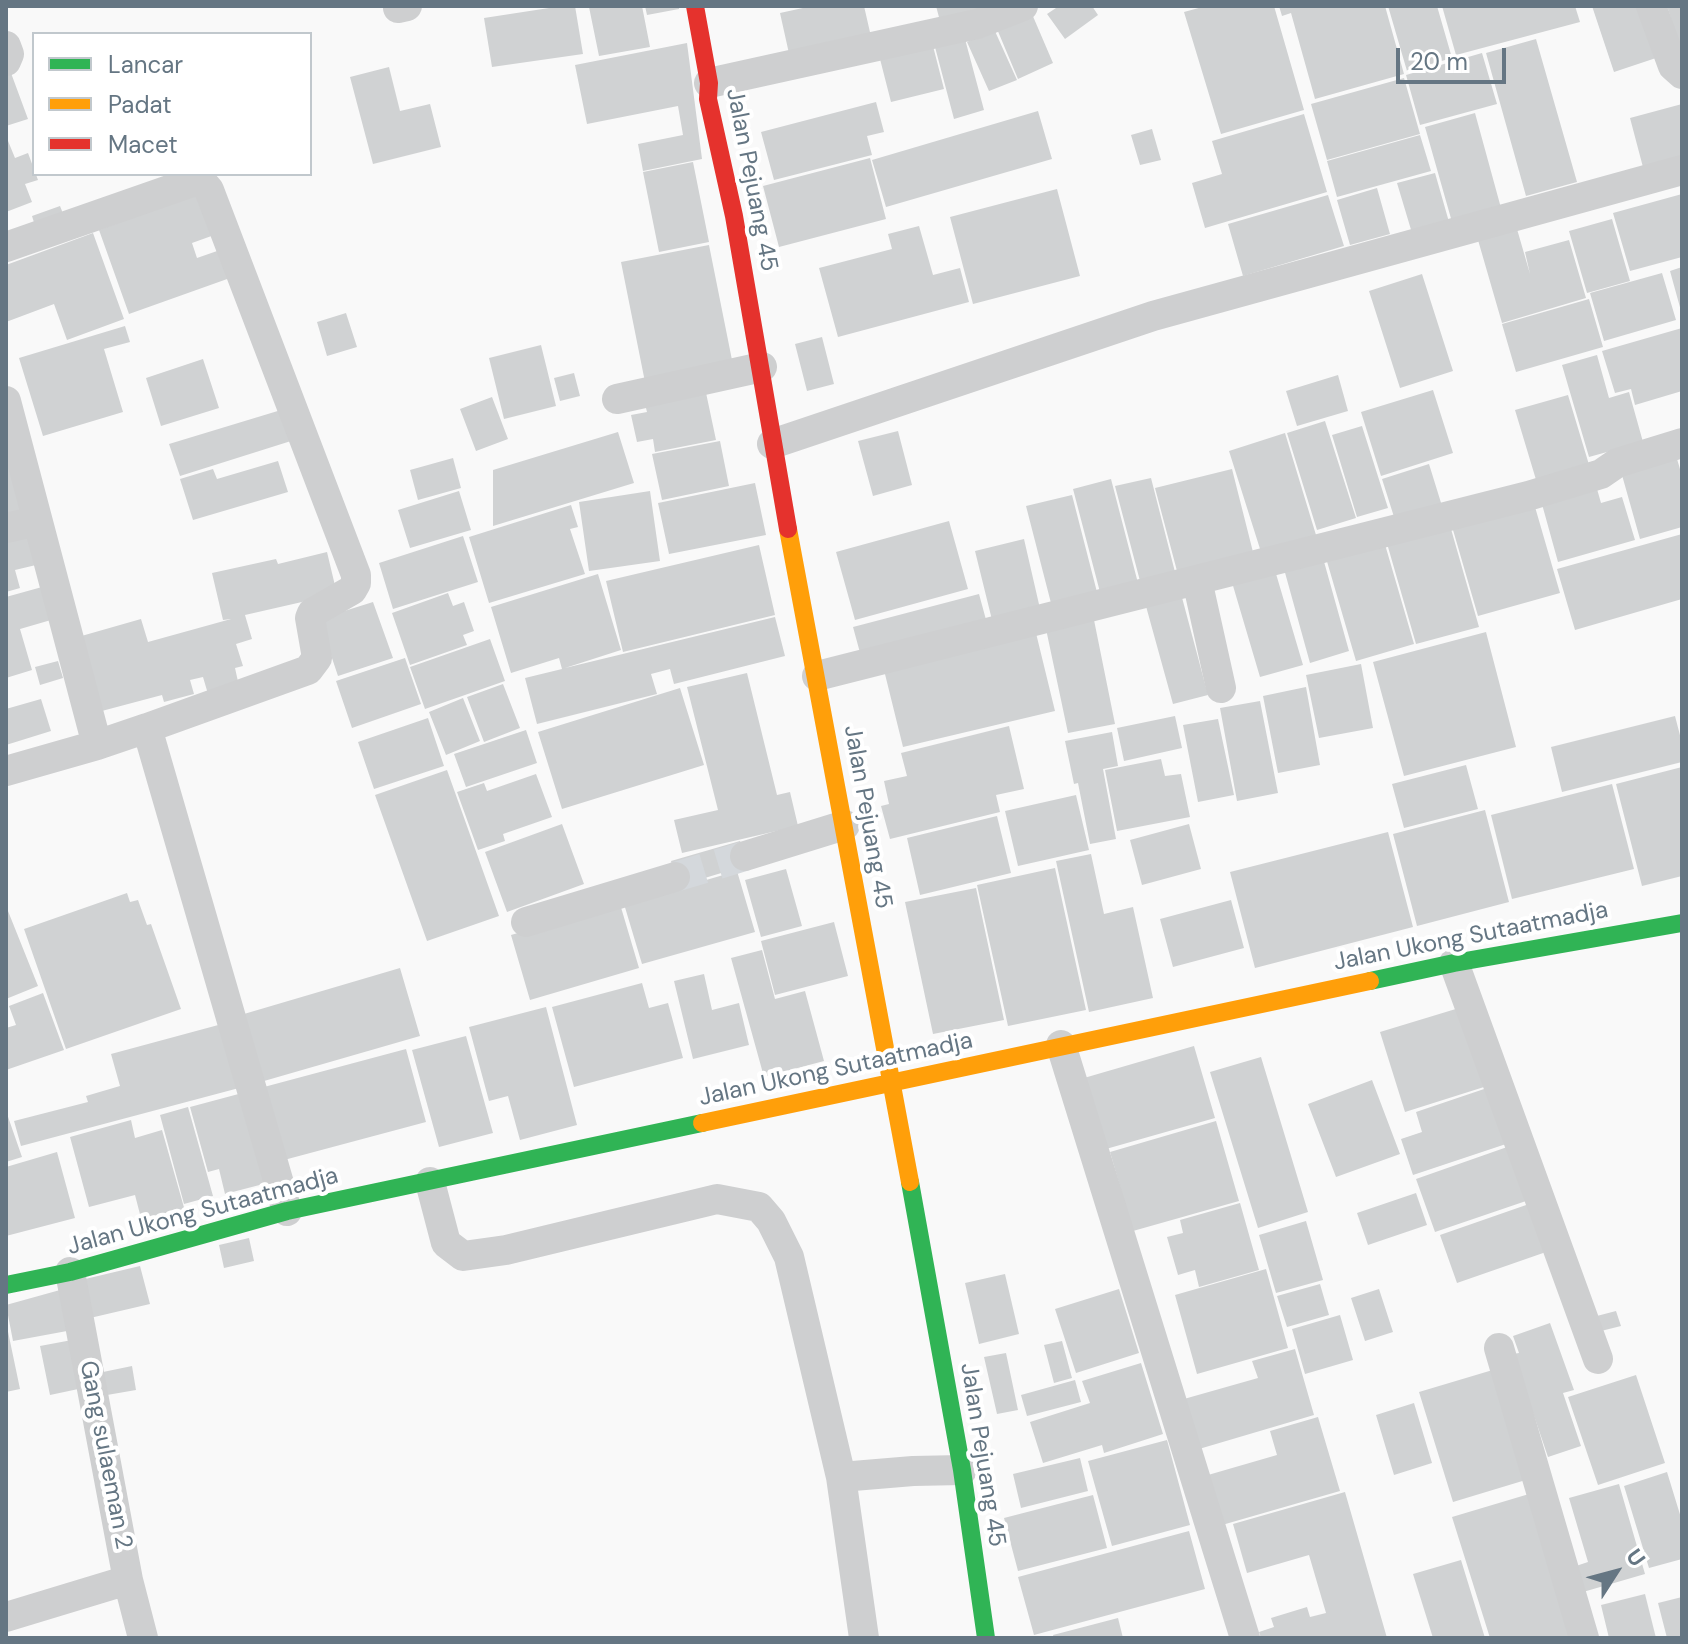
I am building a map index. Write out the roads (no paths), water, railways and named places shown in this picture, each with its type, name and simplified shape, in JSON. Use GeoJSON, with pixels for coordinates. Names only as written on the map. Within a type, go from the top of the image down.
{"type":"FeatureCollection","features":[{"type":"Feature","properties":{"kind":"main road","name":"Jalan Pejuang 45"},"geometry":{"type":"LineString","coordinates":[[695,6],[762,367],[772,444],[845,825],[962,1470],[986,1638]]}},
{"type":"Feature","properties":{"kind":"main road","name":"Jalan Ukong Sutaatmadja"},"geometry":{"type":"LineString","coordinates":[[6,1285],[70,1272],[287,1211],[1454,963],[1682,923]]}},
{"type":"Feature","properties":{"kind":"street"},"geometry":{"type":"LineString","coordinates":[[709,91],[977,24],[1023,6]]}},
{"type":"Feature","properties":{"kind":"street"},"geometry":{"type":"LineString","coordinates":[[1651,6],[1673,66],[1682,74]]}},
{"type":"Feature","properties":{"kind":"street"},"geometry":{"type":"LineString","coordinates":[[6,46],[9,54],[6,61]]}},
{"type":"Feature","properties":{"kind":"street"},"geometry":{"type":"LineString","coordinates":[[772,444],[1153,316],[1682,170]]}},
{"type":"Feature","properties":{"kind":"street"},"geometry":{"type":"LineString","coordinates":[[6,247],[195,181],[203,183],[209,190],[356,575],[352,590],[312,613],[310,618],[317,658],[308,670],[97,745],[6,771]]}},
{"type":"Feature","properties":{"kind":"street"},"geometry":{"type":"LineString","coordinates":[[617,399],[762,367]]}},
{"type":"Feature","properties":{"kind":"street"},"geometry":{"type":"LineString","coordinates":[[6,401],[11,436],[97,745]]}},
{"type":"Feature","properties":{"kind":"street"},"geometry":{"type":"LineString","coordinates":[[817,676],[1528,496],[1601,474],[1617,463],[1682,443]]}},
{"type":"Feature","properties":{"kind":"street"},"geometry":{"type":"LineString","coordinates":[[6,528],[37,521]]}},
{"type":"Feature","properties":{"kind":"street"},"geometry":{"type":"LineString","coordinates":[[1197,580],[1221,688]]}},
{"type":"Feature","properties":{"kind":"street"},"geometry":{"type":"LineString","coordinates":[[147,728],[287,1211]]}},
{"type":"Feature","properties":{"kind":"street"},"geometry":{"type":"LineString","coordinates":[[745,856],[845,825]]}},
{"type":"Feature","properties":{"kind":"street"},"geometry":{"type":"LineString","coordinates":[[526,922],[675,877]]}},
{"type":"Feature","properties":{"kind":"street"},"geometry":{"type":"LineString","coordinates":[[1454,963],[1598,1359]]}},
{"type":"Feature","properties":{"kind":"street"},"geometry":{"type":"LineString","coordinates":[[1061,1045],[1245,1638]]}},
{"type":"Feature","properties":{"kind":"street"},"geometry":{"type":"LineString","coordinates":[[430,1182],[446,1243],[463,1256],[506,1250],[717,1199],[759,1207],[771,1221],[789,1257],[841,1477],[864,1638]]}},
{"type":"Feature","properties":{"kind":"street","name":"Gang sulaeman 2"},"geometry":{"type":"LineString","coordinates":[[70,1272],[128,1580],[143,1638]]}},
{"type":"Feature","properties":{"kind":"street"},"geometry":{"type":"LineString","coordinates":[[1499,1348],[1584,1638]]}},
{"type":"Feature","properties":{"kind":"street"},"geometry":{"type":"LineString","coordinates":[[841,1477],[962,1470]]}},
{"type":"Feature","properties":{"kind":"street"},"geometry":{"type":"LineString","coordinates":[[6,1617],[128,1580]]}},
{"type":"Feature","properties":{"kind":"tunnel"},"geometry":{"type":"LineString","coordinates":[[675,877],[745,856]]}}]}
